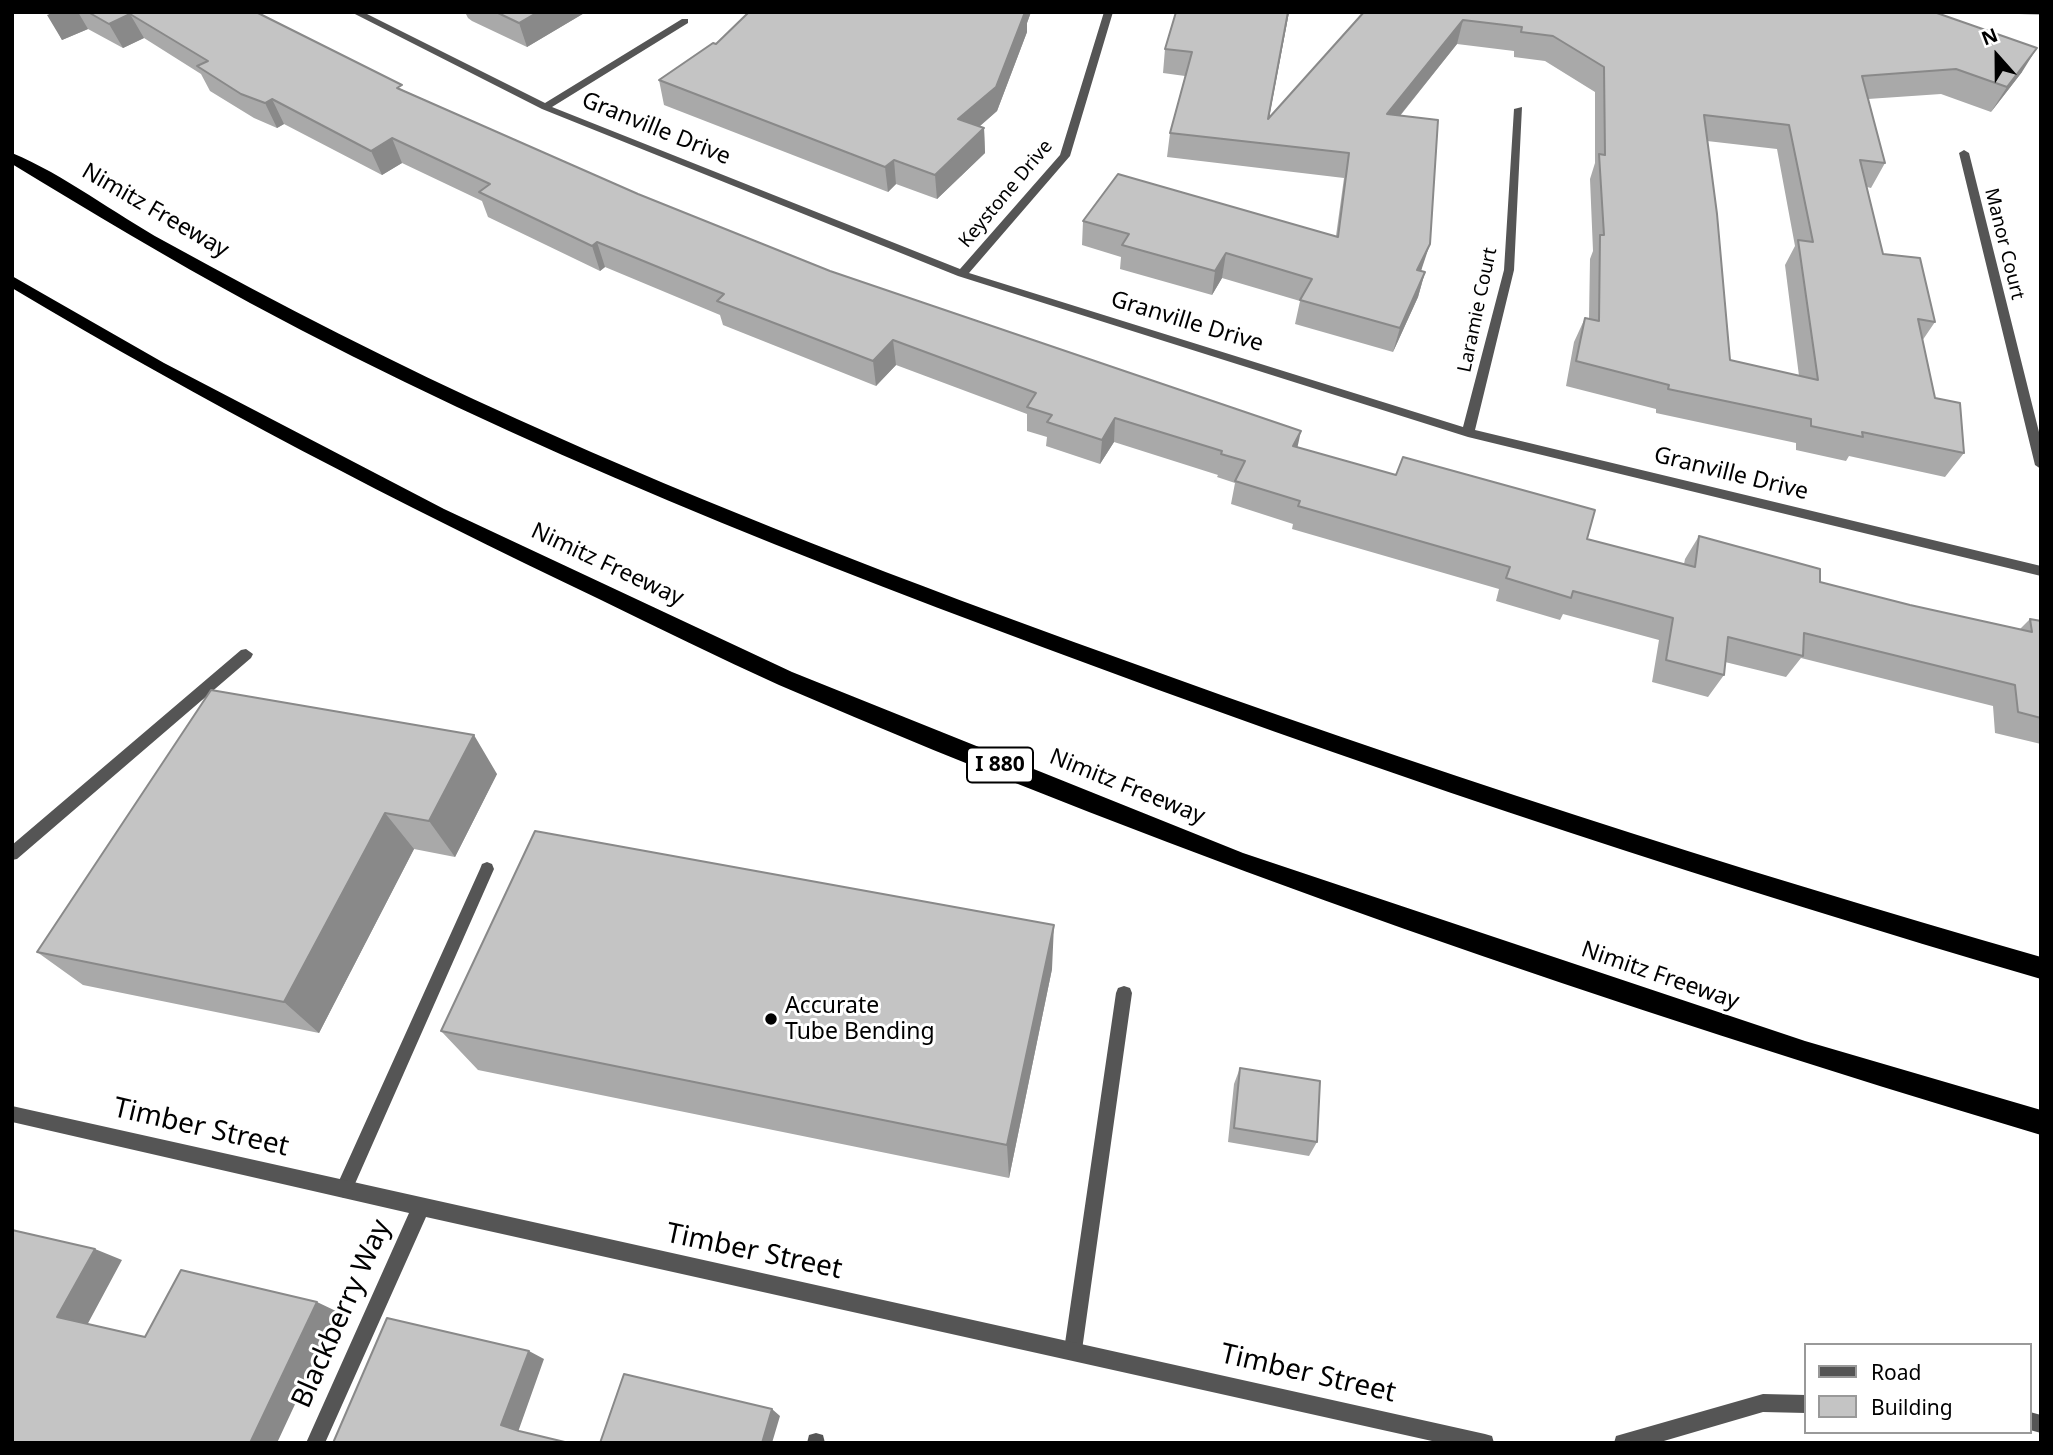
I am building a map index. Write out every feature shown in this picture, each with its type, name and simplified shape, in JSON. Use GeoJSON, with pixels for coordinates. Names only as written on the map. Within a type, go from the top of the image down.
{"type":"FeatureCollection","features":[{"type":"Feature","properties":{"kind":"highway","name":"Nimitz Freeway"},"geometry":{"type":"LineString","coordinates":[[12,157],[256,299],[531,434],[873,576],[1292,731],[1826,907],[2041,968]]}},
{"type":"Feature","properties":{"kind":"highway","name":"Nimitz Freeway"},"geometry":{"type":"LineString","coordinates":[[12,281],[158,367],[438,514],[785,678],[1239,861],[1805,1053],[2041,1124]]}},
{"type":"Feature","properties":{"kind":"street","name":"Granville Drive"},"geometry":{"type":"LineString","coordinates":[[355,12],[545,107],[962,274],[1468,433],[2041,570]]}},
{"type":"Feature","properties":{"kind":"street","name":"Keystone Drive"},"geometry":{"type":"LineString","coordinates":[[962,274],[1065,156],[1109,12]]}},
{"type":"Feature","properties":{"kind":"street"},"geometry":{"type":"LineString","coordinates":[[545,107],[685,21]]}},
{"type":"Feature","properties":{"kind":"street","name":"Laramie Court"},"geometry":{"type":"LineString","coordinates":[[1468,433],[1508,270],[1519,109]]}},
{"type":"Feature","properties":{"kind":"street","name":"Manor Court"},"geometry":{"type":"LineString","coordinates":[[1964,153],[2041,465]]}},
{"type":"Feature","properties":{"kind":"street"},"geometry":{"type":"LineString","coordinates":[[12,854],[246,654]]}},
{"type":"Feature","properties":{"kind":"street"},"geometry":{"type":"LineString","coordinates":[[344,1189],[487,869]]}},
{"type":"Feature","properties":{"kind":"street"},"geometry":{"type":"LineString","coordinates":[[1073,1350],[1124,993]]}},
{"type":"Feature","properties":{"kind":"street","name":"Timber Street"},"geometry":{"type":"LineString","coordinates":[[12,1114],[1485,1443]]}},
{"type":"Feature","properties":{"kind":"street","name":"Blackberry Way"},"geometry":{"type":"LineString","coordinates":[[315,1443],[421,1207]]}},
{"type":"Feature","properties":{"kind":"street"},"geometry":{"type":"LineString","coordinates":[[1623,1443],[1763,1403],[1804,1404]]}},
{"type":"Feature","properties":{"kind":"building"},"geometry":{"type":"Polygon","coordinates":[[[88,12],[256,12],[402,85],[397,88],[638,194],[830,271],[1301,431],[1293,446],[1396,475],[1403,457],[1595,510],[1587,539],[1695,567],[1699,536],[1820,569],[1820,582],[1910,605],[2032,632],[2030,619],[2041,621],[2041,718],[2018,712],[2015,685],[1804,633],[1803,656],[1728,637],[1724,675],[1666,660],[1673,618],[1573,591],[1571,598],[1506,578],[1510,567],[1298,506],[1300,501],[1235,481],[1245,461],[1221,454],[1222,451],[1115,418],[1102,440],[1047,422],[1052,415],[1027,407],[1036,393],[893,340],[873,361],[717,301],[724,294],[597,242],[592,246],[479,192],[490,184],[392,138],[371,151],[272,99],[265,103],[241,94],[197,66],[208,61],[130,14],[109,24],[88,12]]]}},
{"type":"Feature","properties":{"kind":"building"},"geometry":{"type":"Polygon","coordinates":[[[496,12],[538,12],[519,23],[496,12]]]}},
{"type":"Feature","properties":{"kind":"building"},"geometry":{"type":"Polygon","coordinates":[[[749,12],[1025,12],[996,87],[958,119],[984,128],[935,175],[894,160],[885,167],[659,80],[713,43],[716,44],[749,12]]]}},
{"type":"Feature","properties":{"kind":"building"},"geometry":{"type":"Polygon","coordinates":[[[1176,12],[1288,12],[1268,119],[1364,12],[1934,12],[2037,48],[2007,87],[1956,69],[1862,76],[1885,163],[1860,160],[1883,254],[1920,258],[1935,322],[1918,319],[1935,398],[1960,403],[1964,453],[1862,432],[1863,437],[1811,426],[1811,419],[1668,389],[1669,385],[1576,361],[1585,318],[1599,321],[1600,235],[1604,235],[1599,154],[1605,155],[1604,67],[1553,36],[1521,32],[1522,27],[1463,20],[1387,114],[1438,120],[1430,244],[1417,270],[1425,272],[1400,328],[1300,300],[1312,279],[1226,253],[1215,271],[1122,245],[1129,234],[1083,221],[1118,174],[1338,237],[1349,153],[1170,133],[1192,52],[1165,49],[1176,12]],[[1704,115],[1717,214],[1730,360],[1818,380],[1798,240],[1813,242],[1789,125],[1704,115]]]}},
{"type":"Feature","properties":{"kind":"building"},"geometry":{"type":"Polygon","coordinates":[[[211,690],[474,735],[429,821],[385,813],[284,1002],[37,952],[211,690]]]}},
{"type":"Feature","properties":{"kind":"building","name":"Accurate Tube Bending"},"geometry":{"type":"Polygon","coordinates":[[[535,831],[1054,925],[1007,1145],[441,1031],[535,831]]]}},
{"type":"Feature","properties":{"kind":"building"},"geometry":{"type":"Polygon","coordinates":[[[1240,1068],[1320,1081],[1317,1142],[1234,1128],[1240,1068]]]}},
{"type":"Feature","properties":{"kind":"building"},"geometry":{"type":"Polygon","coordinates":[[[12,1230],[95,1249],[57,1317],[145,1337],[181,1270],[317,1302],[250,1443],[12,1443],[12,1230]]]}},
{"type":"Feature","properties":{"kind":"building"},"geometry":{"type":"Polygon","coordinates":[[[387,1318],[529,1351],[501,1425],[569,1443],[333,1443],[387,1318]]]}},
{"type":"Feature","properties":{"kind":"building"},"geometry":{"type":"Polygon","coordinates":[[[624,1374],[772,1409],[762,1443],[600,1443],[624,1374]]]}},
{"type":"Feature","properties":{"kind":"place","name":"Accurate Tube Bending"},"geometry":{"type":"Point","coordinates":[771,1019]}}]}
